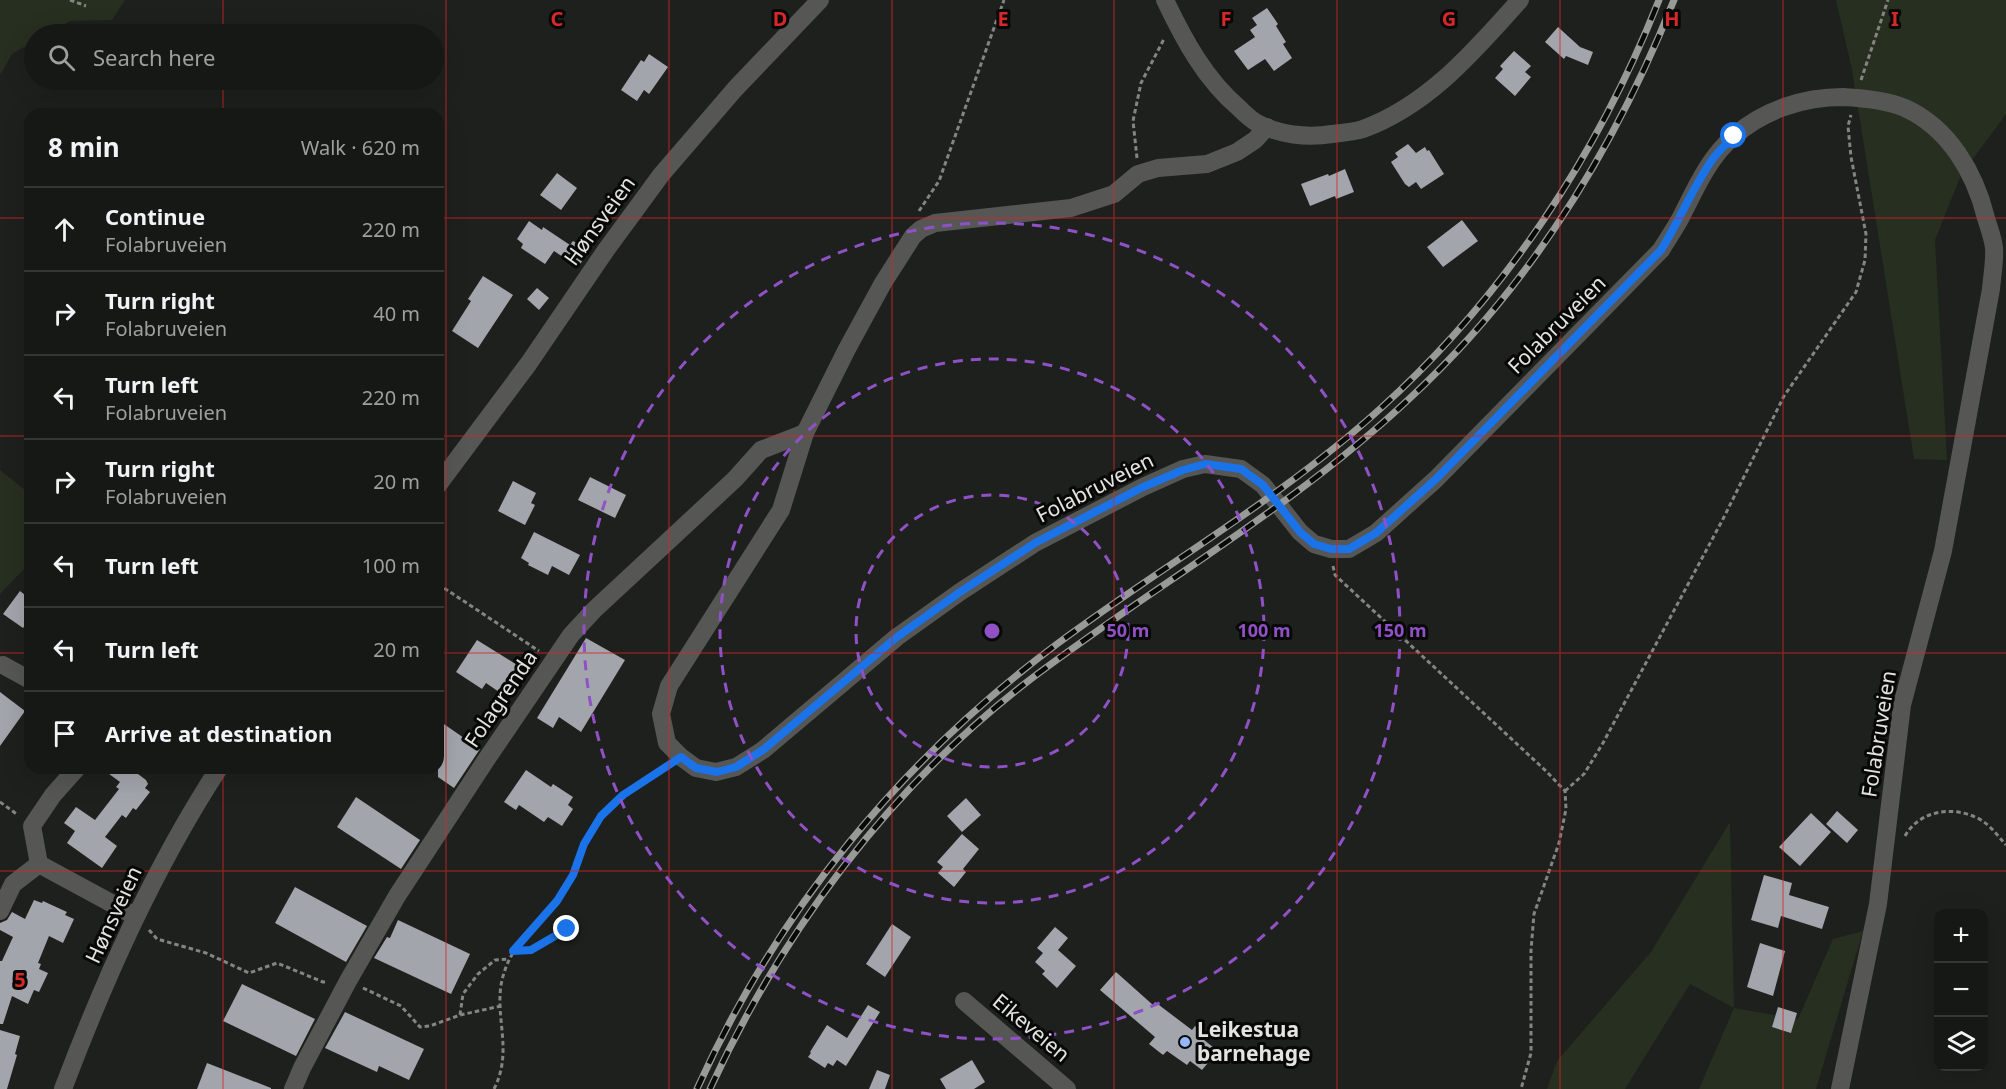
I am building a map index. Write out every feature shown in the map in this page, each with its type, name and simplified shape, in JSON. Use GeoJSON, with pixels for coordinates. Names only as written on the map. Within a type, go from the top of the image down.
{"type":"FeatureCollection","features":[{"type":"Feature","properties":{"kind":"street","name":"Hønsveien"},"geometry":{"type":"LineString","coordinates":[[444,477],[529,363],[606,250],[661,175],[735,89],[820,0]]}},
{"type":"Feature","properties":{"kind":"street"},"geometry":{"type":"LineString","coordinates":[[1165,0],[1190,50],[1223,95],[1255,122],[1284,133],[1317,136],[1361,130],[1397,114],[1438,85],[1467,58],[1520,0]]}},
{"type":"Feature","properties":{"kind":"street","name":"Folabruveien"},"geometry":{"type":"LineString","coordinates":[[1138,174],[1114,194],[1071,208],[935,223],[921,229],[913,236],[883,283],[805,433],[781,510],[669,686],[661,714],[667,743],[696,768],[717,772],[736,767],[763,750],[897,637],[960,592],[1035,543],[1143,487],[1183,470],[1205,464],[1241,469],[1263,485],[1300,532],[1314,544],[1331,549],[1349,549],[1363,542],[1436,479],[1661,250],[1679,221],[1697,184],[1714,158],[1734,136],[1762,117],[1791,104],[1823,97],[1887,102],[1906,109],[1929,124],[1951,143],[1970,171],[1994,249],[1991,289],[1943,551],[1902,705],[1878,904],[1840,1089]]}},
{"type":"Feature","properties":{"kind":"street"},"geometry":{"type":"LineString","coordinates":[[1138,174],[1158,168],[1207,164],[1237,152],[1255,140],[1267,126]]}},
{"type":"Feature","properties":{"kind":"street","name":"Folagrenda"},"geometry":{"type":"LineString","coordinates":[[293,1089],[348,981],[397,896],[571,635],[594,610],[735,479],[761,450],[805,433]]}},
{"type":"Feature","properties":{"kind":"street"},"geometry":{"type":"LineString","coordinates":[[3,664],[24,676]]}},
{"type":"Feature","properties":{"kind":"street"},"geometry":{"type":"LineString","coordinates":[[39,864],[32,826],[53,795],[72,774]]}},
{"type":"Feature","properties":{"kind":"street","name":"Hønsveien"},"geometry":{"type":"LineString","coordinates":[[63,1089],[135,916],[173,844],[215,774]]}},
{"type":"Feature","properties":{"kind":"street"},"geometry":{"type":"LineString","coordinates":[[39,864],[135,916]]}},
{"type":"Feature","properties":{"kind":"street"},"geometry":{"type":"LineString","coordinates":[[0,911],[13,884],[39,864]]}},
{"type":"Feature","properties":{"kind":"street","name":"Eikeveien"},"geometry":{"type":"LineString","coordinates":[[964,1001],[1067,1089]]}},
{"type":"Feature","properties":{"kind":"path"},"geometry":{"type":"LineString","coordinates":[[70,0],[86,6]]}},
{"type":"Feature","properties":{"kind":"path"},"geometry":{"type":"LineString","coordinates":[[1564,791],[1584,774],[1604,742],[1784,396],[1856,292],[1865,260],[1866,234],[1851,157],[1848,126],[1888,0]]}},
{"type":"Feature","properties":{"kind":"path"},"geometry":{"type":"LineString","coordinates":[[1138,174],[1133,121],[1141,83],[1174,19]]}},
{"type":"Feature","properties":{"kind":"path"},"geometry":{"type":"LineString","coordinates":[[1331,549],[1335,575],[1546,771],[1564,791],[1566,809],[1559,843],[1534,914],[1531,950],[1531,1053],[1521,1089]]}},
{"type":"Feature","properties":{"kind":"path"},"geometry":{"type":"LineString","coordinates":[[444,588],[554,661]]}},
{"type":"Feature","properties":{"kind":"path"},"geometry":{"type":"LineString","coordinates":[[494,1089],[501,1076],[504,1053],[500,994],[504,973],[513,951],[557,901],[573,875],[584,844],[601,816],[623,795],[681,757]]}},
{"type":"Feature","properties":{"kind":"path"},"geometry":{"type":"LineString","coordinates":[[0,802],[32,826]]}},
{"type":"Feature","properties":{"kind":"path"},"geometry":{"type":"LineString","coordinates":[[1903,840],[1908,831],[1925,815],[1953,810],[1976,817],[2006,845]]}},
{"type":"Feature","properties":{"kind":"path"},"geometry":{"type":"LineString","coordinates":[[135,916],[157,939],[206,953],[249,973],[277,963],[323,982],[348,981],[401,1006],[420,1027],[501,1006]]}},
{"type":"Feature","properties":{"kind":"path"},"geometry":{"type":"LineString","coordinates":[[513,951],[531,950],[567,929]]}},
{"type":"Feature","properties":{"kind":"path"},"geometry":{"type":"LineString","coordinates":[[460,1015],[463,994],[478,974],[495,960],[510,959]]}},
{"type":"Feature","properties":{"kind":"green space"},"geometry":{"type":"Polygon","coordinates":[[[0,0],[125,0],[112,20],[70,21],[64,24],[24,24],[24,47],[12,54],[0,75],[0,0]]]}},
{"type":"Feature","properties":{"kind":"green space"},"geometry":{"type":"Polygon","coordinates":[[[1836,0],[2006,0],[2006,114],[1961,175],[1935,240],[1947,460],[1914,459],[1852,70],[1836,0]]]}},
{"type":"Feature","properties":{"kind":"green space"},"geometry":{"type":"Polygon","coordinates":[[[0,470],[24,489],[24,569],[0,594],[0,470]]]}},
{"type":"Feature","properties":{"kind":"green space"},"geometry":{"type":"Polygon","coordinates":[[[1730,822],[1734,1008],[1690,984],[1625,1089],[1547,1089],[1557,1061],[1651,952],[1730,822]]]}},
{"type":"Feature","properties":{"kind":"green space"},"geometry":{"type":"Polygon","coordinates":[[[1863,931],[1816,1089],[1699,1089],[1734,1008],[1798,1019],[1833,939],[1863,931]]]}},
{"type":"Feature","properties":{"kind":"building"},"geometry":{"type":"Polygon","coordinates":[[[1267,8],[1278,24],[1276,26],[1286,42],[1283,44],[1292,58],[1274,71],[1265,59],[1248,70],[1234,51],[1255,37],[1250,30],[1257,25],[1252,18],[1267,8]]]}},
{"type":"Feature","properties":{"kind":"building"},"geometry":{"type":"Polygon","coordinates":[[[1558,27],[1580,47],[1593,52],[1588,65],[1566,56],[1564,59],[1545,42],[1558,27]]]}},
{"type":"Feature","properties":{"kind":"building"},"geometry":{"type":"Polygon","coordinates":[[[1514,51],[1531,66],[1525,72],[1531,77],[1515,96],[1495,78],[1503,69],[1500,66],[1514,51]]]}},
{"type":"Feature","properties":{"kind":"building"},"geometry":{"type":"Polygon","coordinates":[[[649,54],[668,67],[649,94],[644,90],[637,101],[621,90],[641,60],[644,62],[649,54]]]}},
{"type":"Feature","properties":{"kind":"building"},"geometry":{"type":"Polygon","coordinates":[[[1408,144],[1416,153],[1425,147],[1427,151],[1429,150],[1444,174],[1421,189],[1416,182],[1409,187],[1405,184],[1391,162],[1398,157],[1395,153],[1408,144]]]}},
{"type":"Feature","properties":{"kind":"building"},"geometry":{"type":"Polygon","coordinates":[[[1345,169],[1354,192],[1336,199],[1335,196],[1310,206],[1301,184],[1345,169]]]}},
{"type":"Feature","properties":{"kind":"building"},"geometry":{"type":"Polygon","coordinates":[[[557,173],[577,188],[561,210],[540,195],[557,173]]]}},
{"type":"Feature","properties":{"kind":"building"},"geometry":{"type":"Polygon","coordinates":[[[1462,220],[1478,241],[1443,267],[1427,247],[1462,220]]]}},
{"type":"Feature","properties":{"kind":"building"},"geometry":{"type":"Polygon","coordinates":[[[529,221],[542,230],[543,227],[570,245],[573,241],[589,251],[578,267],[554,251],[545,264],[521,248],[523,244],[517,239],[529,221]]]}},
{"type":"Feature","properties":{"kind":"building"},"geometry":{"type":"Polygon","coordinates":[[[483,276],[513,295],[478,348],[452,331],[471,301],[468,299],[483,276]]]}},
{"type":"Feature","properties":{"kind":"building"},"geometry":{"type":"Polygon","coordinates":[[[537,288],[549,298],[539,310],[527,299],[537,288]]]}},
{"type":"Feature","properties":{"kind":"building"},"geometry":{"type":"Polygon","coordinates":[[[590,477],[626,495],[615,518],[578,500],[590,477]]]}},
{"type":"Feature","properties":{"kind":"building"},"geometry":{"type":"Polygon","coordinates":[[[513,481],[536,493],[531,503],[535,505],[525,525],[498,511],[513,481]]]}},
{"type":"Feature","properties":{"kind":"building"},"geometry":{"type":"Polygon","coordinates":[[[534,532],[580,555],[569,575],[552,566],[548,575],[528,565],[529,563],[521,558],[534,532]]]}},
{"type":"Feature","properties":{"kind":"building"},"geometry":{"type":"Polygon","coordinates":[[[20,591],[24,594],[23,628],[3,614],[20,591]]]}},
{"type":"Feature","properties":{"kind":"building"},"geometry":{"type":"Polygon","coordinates":[[[586,638],[625,660],[581,732],[559,717],[553,728],[537,718],[586,638]]]}},
{"type":"Feature","properties":{"kind":"building"},"geometry":{"type":"Polygon","coordinates":[[[477,640],[519,666],[502,694],[486,683],[482,689],[456,672],[477,640]]]}},
{"type":"Feature","properties":{"kind":"building"},"geometry":{"type":"Polygon","coordinates":[[[0,692],[24,712],[0,746],[0,692]]]}},
{"type":"Feature","properties":{"kind":"building"},"geometry":{"type":"Polygon","coordinates":[[[444,724],[480,749],[454,788],[438,777],[438,774],[444,774],[444,724]]]}},
{"type":"Feature","properties":{"kind":"building"},"geometry":{"type":"Polygon","coordinates":[[[526,770],[551,787],[553,784],[573,797],[568,805],[573,809],[562,826],[548,817],[544,822],[519,805],[516,810],[504,802],[526,770]]]}},
{"type":"Feature","properties":{"kind":"building"},"geometry":{"type":"Polygon","coordinates":[[[109,774],[138,774],[146,780],[148,784],[145,788],[150,792],[136,810],[133,808],[126,818],[122,815],[105,837],[117,846],[102,868],[67,843],[75,831],[64,823],[76,807],[95,820],[119,789],[116,787],[120,782],[109,774]]]}},
{"type":"Feature","properties":{"kind":"building"},"geometry":{"type":"Polygon","coordinates":[[[356,797],[420,840],[401,869],[337,827],[356,797]]]}},
{"type":"Feature","properties":{"kind":"building"},"geometry":{"type":"Polygon","coordinates":[[[966,798],[981,815],[962,832],[947,816],[966,798]]]}},
{"type":"Feature","properties":{"kind":"building"},"geometry":{"type":"Polygon","coordinates":[[[1837,811],[1858,830],[1847,843],[1826,824],[1837,811]]]}},
{"type":"Feature","properties":{"kind":"building"},"geometry":{"type":"Polygon","coordinates":[[[1811,813],[1831,832],[1800,866],[1779,847],[1811,813]]]}},
{"type":"Feature","properties":{"kind":"building"},"geometry":{"type":"Polygon","coordinates":[[[962,834],[979,849],[963,869],[966,872],[954,887],[938,873],[943,867],[937,862],[962,834]]]}},
{"type":"Feature","properties":{"kind":"building"},"geometry":{"type":"Polygon","coordinates":[[[1764,875],[1792,883],[1789,895],[1829,907],[1822,929],[1781,916],[1778,928],[1751,920],[1764,875]]]}},
{"type":"Feature","properties":{"kind":"building"},"geometry":{"type":"Polygon","coordinates":[[[295,887],[367,926],[346,962],[275,923],[295,887]]]}},
{"type":"Feature","properties":{"kind":"building"},"geometry":{"type":"Polygon","coordinates":[[[34,900],[42,903],[43,901],[67,912],[65,915],[74,919],[63,943],[49,936],[38,963],[41,964],[39,969],[48,973],[39,992],[34,990],[28,1004],[12,996],[3,1024],[0,1024],[0,961],[13,937],[0,930],[0,923],[7,920],[12,912],[25,919],[34,900]]]}},
{"type":"Feature","properties":{"kind":"building"},"geometry":{"type":"Polygon","coordinates":[[[398,920],[470,954],[451,994],[374,958],[387,937],[390,938],[398,920]]]}},
{"type":"Feature","properties":{"kind":"building"},"geometry":{"type":"Polygon","coordinates":[[[892,924],[911,937],[885,977],[866,964],[892,924]]]}},
{"type":"Feature","properties":{"kind":"building"},"geometry":{"type":"Polygon","coordinates":[[[1055,927],[1068,938],[1058,950],[1076,966],[1057,988],[1042,974],[1045,971],[1035,962],[1043,953],[1037,948],[1055,927]]]}},
{"type":"Feature","properties":{"kind":"building"},"geometry":{"type":"Polygon","coordinates":[[[1760,943],[1785,951],[1773,996],[1747,987],[1760,943]]]}},
{"type":"Feature","properties":{"kind":"building"},"geometry":{"type":"Polygon","coordinates":[[[1116,972],[1153,1005],[1155,1002],[1192,1030],[1195,1026],[1208,1036],[1204,1040],[1218,1051],[1202,1070],[1190,1061],[1187,1065],[1167,1051],[1163,1055],[1149,1044],[1155,1037],[1100,990],[1116,972]]]}},
{"type":"Feature","properties":{"kind":"building"},"geometry":{"type":"Polygon","coordinates":[[[242,984],[315,1019],[296,1056],[223,1021],[242,984]]]}},
{"type":"Feature","properties":{"kind":"building"},"geometry":{"type":"Polygon","coordinates":[[[868,1005],[880,1012],[846,1066],[837,1060],[833,1066],[828,1063],[825,1068],[808,1057],[827,1025],[847,1038],[868,1005]]]}},
{"type":"Feature","properties":{"kind":"building"},"geometry":{"type":"Polygon","coordinates":[[[1778,1007],[1797,1013],[1791,1033],[1772,1027],[1778,1007]]]}},
{"type":"Feature","properties":{"kind":"building"},"geometry":{"type":"Polygon","coordinates":[[[345,1012],[424,1049],[409,1080],[379,1066],[377,1072],[325,1048],[345,1012]]]}},
{"type":"Feature","properties":{"kind":"building"},"geometry":{"type":"Polygon","coordinates":[[[0,1030],[20,1036],[7,1089],[0,1089],[0,1030]]]}},
{"type":"Feature","properties":{"kind":"building"},"geometry":{"type":"Polygon","coordinates":[[[972,1060],[985,1082],[974,1089],[946,1089],[940,1079],[972,1060]]]}},
{"type":"Feature","properties":{"kind":"building"},"geometry":{"type":"Polygon","coordinates":[[[207,1063],[271,1088],[271,1089],[197,1089],[207,1063]]]}},
{"type":"Feature","properties":{"kind":"building"},"geometry":{"type":"Polygon","coordinates":[[[877,1070],[890,1075],[885,1089],[869,1089],[877,1070]]]}},
{"type":"Feature","properties":{"kind":"railway"},"geometry":{"type":"LineString","coordinates":[[697,1089],[729,1024],[765,961],[805,901],[849,843],[946,737],[1000,689],[1057,644],[1304,472],[1343,441],[1426,365],[1468,319],[1544,220],[1577,167],[1635,57],[1659,0]]}},
{"type":"Feature","properties":{"kind":"railway"},"geometry":{"type":"LineString","coordinates":[[710,1089],[770,974],[806,919],[844,866],[929,768],[977,723],[1027,682],[1270,511],[1364,439],[1409,399],[1492,311],[1564,214],[1595,163],[1624,110],[1674,0]]}},
{"type":"Feature","properties":{"kind":"place","name":"Leikestua barnehage"},"geometry":{"type":"Point","coordinates":[1185,1042]}},
{"type":"Feature","properties":{"kind":"route"},"geometry":{"type":"LineString","coordinates":[[567,929],[531,950],[513,951],[557,901],[573,875],[584,844],[601,816],[623,795],[681,757],[696,768],[717,772],[736,767],[763,750],[897,637],[960,592],[1035,543],[1143,487],[1183,470],[1205,464],[1241,469],[1263,485],[1300,532],[1314,544],[1331,549],[1349,549],[1363,542],[1436,479],[1661,250],[1679,221],[1697,184],[1714,158],[1734,136]]}}]}
